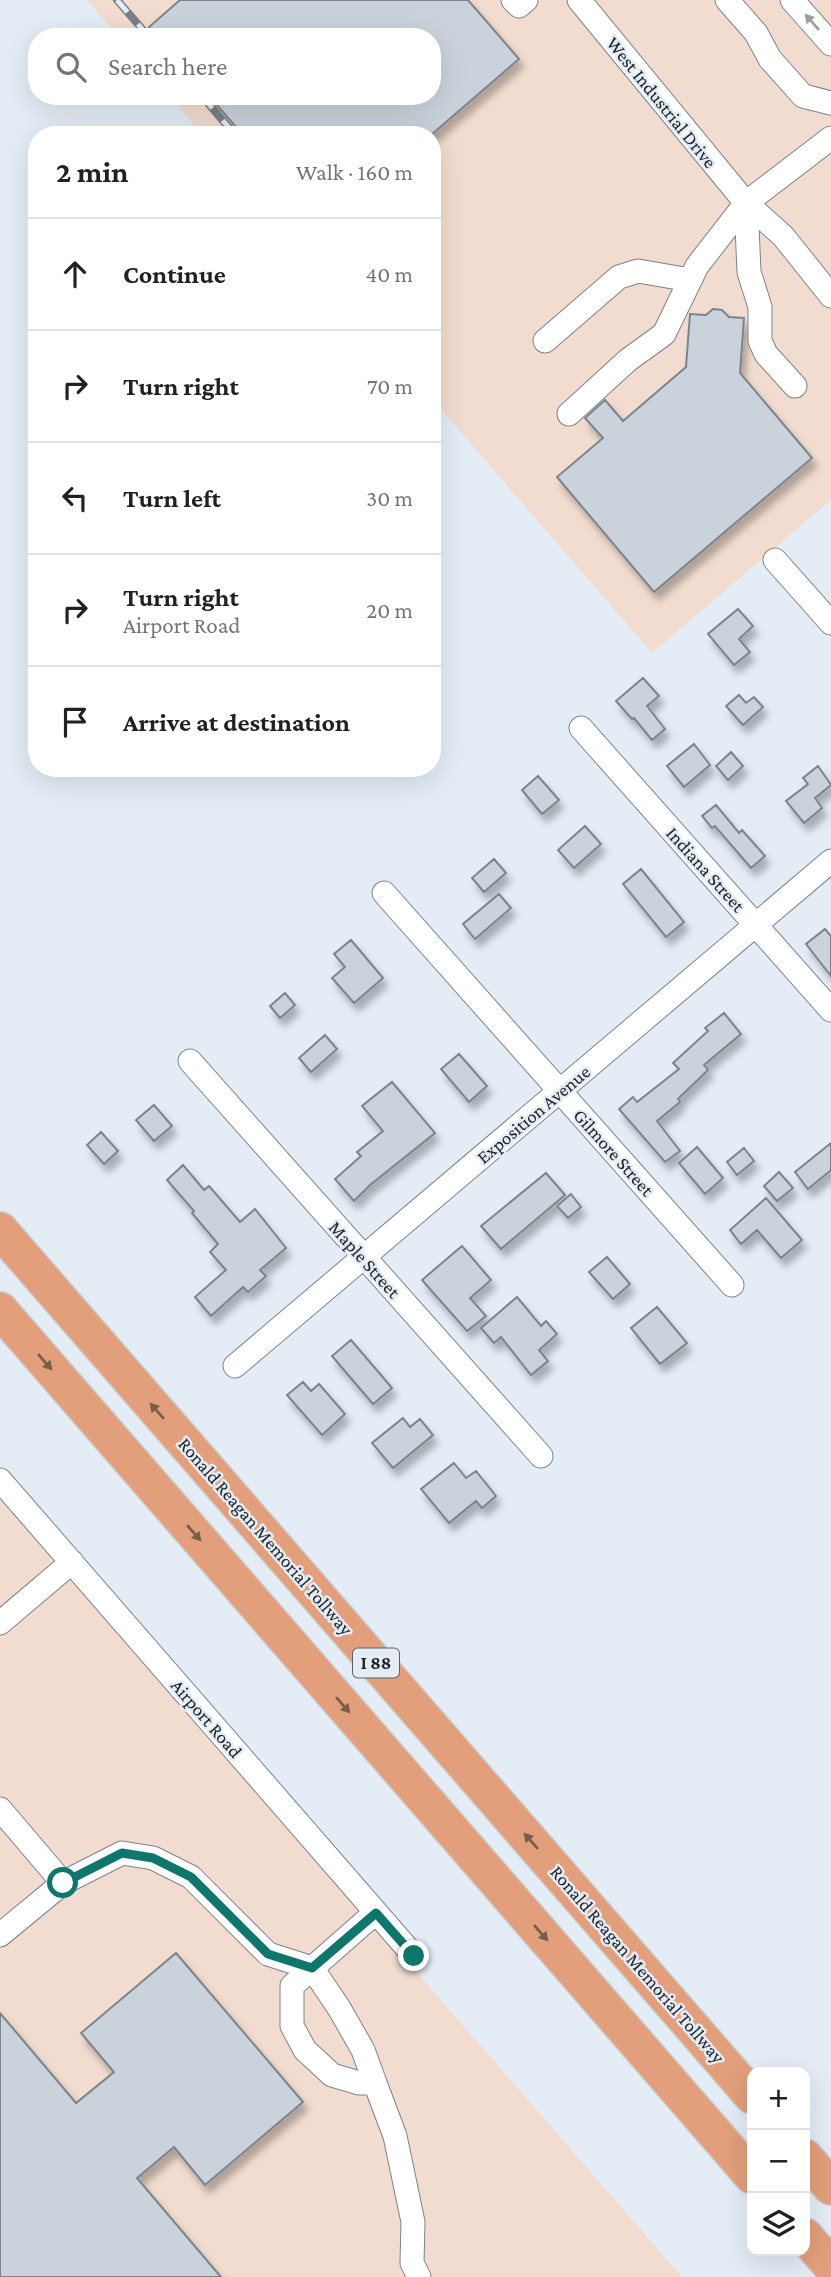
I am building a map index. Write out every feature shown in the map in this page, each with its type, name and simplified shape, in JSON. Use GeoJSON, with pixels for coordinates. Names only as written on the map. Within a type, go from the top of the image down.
{"type":"FeatureCollection","features":[{"type":"Feature","properties":{"kind":"highway","name":"Ronald Reagan Memorial Tollway"},"geometry":{"type":"LineString","coordinates":[[0,1230],[747,2090]]}},
{"type":"Feature","properties":{"kind":"highway","name":"I 88"},"geometry":{"type":"LineString","coordinates":[[0,1310],[747,2170]]}},
{"type":"Feature","properties":{"kind":"highway"},"geometry":{"type":"LineString","coordinates":[[810,2163],[831,2187]]}},
{"type":"Feature","properties":{"kind":"highway"},"geometry":{"type":"LineString","coordinates":[[810,2242],[831,2266]]}},
{"type":"Feature","properties":{"kind":"street"},"geometry":{"type":"LineString","coordinates":[[513,0],[519,6],[526,0]]}},
{"type":"Feature","properties":{"kind":"street","name":"West Industrial Drive"},"geometry":{"type":"LineString","coordinates":[[579,0],[746,203],[783,236],[831,296]]}},
{"type":"Feature","properties":{"kind":"street"},"geometry":{"type":"LineString","coordinates":[[727,0],[756,33],[770,59],[803,96],[831,103]]}},
{"type":"Feature","properties":{"kind":"street"},"geometry":{"type":"LineString","coordinates":[[792,0],[831,44]]}},
{"type":"Feature","properties":{"kind":"street"},"geometry":{"type":"LineString","coordinates":[[569,414],[628,360],[664,334],[697,266],[746,203],[831,138]]}},
{"type":"Feature","properties":{"kind":"street"},"geometry":{"type":"LineString","coordinates":[[746,203],[749,272],[760,307],[760,341],[766,354],[794,386]]}},
{"type":"Feature","properties":{"kind":"street"},"geometry":{"type":"LineString","coordinates":[[545,341],[619,277],[638,271],[690,280]]}},
{"type":"Feature","properties":{"kind":"street"},"geometry":{"type":"LineString","coordinates":[[775,561],[831,624]]}},
{"type":"Feature","properties":{"kind":"street","name":"Indiana Street"},"geometry":{"type":"LineString","coordinates":[[581,728],[831,1010]]}},
{"type":"Feature","properties":{"kind":"street","name":"Exposition Avenue"},"geometry":{"type":"LineString","coordinates":[[235,1366],[831,861]]}},
{"type":"Feature","properties":{"kind":"street","name":"Gilmore Street"},"geometry":{"type":"LineString","coordinates":[[384,893],[733,1285]]}},
{"type":"Feature","properties":{"kind":"street","name":"Maple Street"},"geometry":{"type":"LineString","coordinates":[[190,1061],[541,1456]]}},
{"type":"Feature","properties":{"kind":"street","name":"Airport Road"},"geometry":{"type":"LineString","coordinates":[[0,1480],[414,1956]]}},
{"type":"Feature","properties":{"kind":"street"},"geometry":{"type":"LineString","coordinates":[[0,1623],[72,1562]]}},
{"type":"Feature","properties":{"kind":"street"},"geometry":{"type":"LineString","coordinates":[[0,1809],[63,1883]]}},
{"type":"Feature","properties":{"kind":"street"},"geometry":{"type":"LineString","coordinates":[[0,1935],[63,1883],[122,1853],[153,1858],[191,1877],[268,1954],[312,1968],[363,2050],[396,2136],[413,2222],[409,2272]]}},
{"type":"Feature","properties":{"kind":"street"},"geometry":{"type":"LineString","coordinates":[[375,2083],[359,2083],[332,2075],[305,2050],[292,2026],[292,1986],[376,1913]]}},
{"type":"Feature","properties":{"kind":"shaded area"},"geometry":{"type":"Polygon","coordinates":[[[87,0],[831,0],[831,500],[652,653],[441,409],[441,126],[195,126],[178,105],[441,105],[441,28],[111,28],[87,0]]]}},
{"type":"Feature","properties":{"kind":"shaded area"},"geometry":{"type":"Polygon","coordinates":[[[0,1495],[77,1582],[682,2277],[0,2277],[0,1495]]]}},
{"type":"Feature","properties":{"kind":"building"},"geometry":{"type":"Polygon","coordinates":[[[180,0],[468,0],[519,59],[441,126],[235,126],[217,105],[441,105],[441,28],[149,27],[180,0]]]}},
{"type":"Feature","properties":{"kind":"building"},"geometry":{"type":"Polygon","coordinates":[[[713,309],[722,310],[729,317],[744,318],[740,373],[812,458],[654,592],[557,477],[603,438],[585,418],[605,400],[623,421],[686,367],[690,314],[706,315],[713,309]]]}},
{"type":"Feature","properties":{"kind":"building"},"geometry":{"type":"Polygon","coordinates":[[[738,609],[753,626],[739,639],[750,652],[734,665],[708,634],[738,609]]]}},
{"type":"Feature","properties":{"kind":"building"},"geometry":{"type":"Polygon","coordinates":[[[643,678],[659,696],[647,706],[665,729],[652,740],[616,701],[643,678]]]}},
{"type":"Feature","properties":{"kind":"building"},"geometry":{"type":"Polygon","coordinates":[[[739,695],[746,703],[754,697],[763,707],[743,725],[726,706],[739,695]]]}},
{"type":"Feature","properties":{"kind":"building"},"geometry":{"type":"Polygon","coordinates":[[[694,744],[710,765],[684,787],[667,766],[694,744]]]}},
{"type":"Feature","properties":{"kind":"building"},"geometry":{"type":"Polygon","coordinates":[[[731,752],[743,766],[728,780],[716,766],[731,752]]]}},
{"type":"Feature","properties":{"kind":"building"},"geometry":{"type":"Polygon","coordinates":[[[818,766],[831,785],[815,798],[822,808],[804,823],[786,801],[808,784],[803,778],[818,766]]]}},
{"type":"Feature","properties":{"kind":"building"},"geometry":{"type":"Polygon","coordinates":[[[538,776],[559,800],[542,814],[522,790],[538,776]]]}},
{"type":"Feature","properties":{"kind":"building"},"geometry":{"type":"Polygon","coordinates":[[[716,805],[739,833],[742,830],[765,856],[751,868],[715,826],[712,828],[702,816],[716,805]]]}},
{"type":"Feature","properties":{"kind":"building"},"geometry":{"type":"Polygon","coordinates":[[[585,826],[601,844],[574,868],[558,850],[585,826]]]}},
{"type":"Feature","properties":{"kind":"building"},"geometry":{"type":"Polygon","coordinates":[[[494,859],[506,873],[484,892],[472,878],[494,859]]]}},
{"type":"Feature","properties":{"kind":"building"},"geometry":{"type":"Polygon","coordinates":[[[641,869],[684,922],[666,937],[623,884],[641,869]]]}},
{"type":"Feature","properties":{"kind":"building"},"geometry":{"type":"Polygon","coordinates":[[[499,894],[511,908],[475,939],[463,924],[499,894]]]}},
{"type":"Feature","properties":{"kind":"building"},"geometry":{"type":"Polygon","coordinates":[[[825,929],[831,936],[831,976],[806,944],[825,929]]]}},
{"type":"Feature","properties":{"kind":"building"},"geometry":{"type":"Polygon","coordinates":[[[351,940],[383,978],[354,1003],[332,978],[345,967],[334,954],[351,940]]]}},
{"type":"Feature","properties":{"kind":"building"},"geometry":{"type":"Polygon","coordinates":[[[285,993],[295,1005],[280,1018],[270,1006],[285,993]]]}},
{"type":"Feature","properties":{"kind":"building"},"geometry":{"type":"Polygon","coordinates":[[[724,1013],[741,1034],[704,1065],[708,1070],[678,1099],[680,1102],[657,1121],[680,1151],[665,1162],[619,1109],[633,1097],[637,1102],[679,1069],[673,1063],[708,1031],[705,1028],[724,1013]]]}},
{"type":"Feature","properties":{"kind":"building"},"geometry":{"type":"Polygon","coordinates":[[[325,1035],[337,1049],[311,1072],[299,1058],[325,1035]]]}},
{"type":"Feature","properties":{"kind":"building"},"geometry":{"type":"Polygon","coordinates":[[[459,1054],[487,1086],[469,1102],[441,1069],[459,1054]]]}},
{"type":"Feature","properties":{"kind":"building"},"geometry":{"type":"Polygon","coordinates":[[[392,1082],[435,1133],[354,1201],[335,1179],[361,1156],[357,1152],[383,1131],[362,1106],[392,1082]]]}},
{"type":"Feature","properties":{"kind":"building"},"geometry":{"type":"Polygon","coordinates":[[[154,1105],[172,1126],[154,1141],[136,1120],[154,1105]]]}},
{"type":"Feature","properties":{"kind":"building"},"geometry":{"type":"Polygon","coordinates":[[[101,1132],[118,1151],[104,1164],[87,1145],[101,1132]]]}},
{"type":"Feature","properties":{"kind":"building"},"geometry":{"type":"Polygon","coordinates":[[[831,1143],[831,1170],[808,1189],[795,1172],[831,1143]]]}},
{"type":"Feature","properties":{"kind":"building"},"geometry":{"type":"Polygon","coordinates":[[[697,1147],[723,1178],[705,1194],[679,1163],[697,1147]]]}},
{"type":"Feature","properties":{"kind":"building"},"geometry":{"type":"Polygon","coordinates":[[[744,1148],[754,1161],[737,1175],[727,1162],[744,1148]]]}},
{"type":"Feature","properties":{"kind":"building"},"geometry":{"type":"Polygon","coordinates":[[[183,1165],[204,1190],[209,1186],[240,1222],[255,1209],[286,1248],[260,1270],[266,1276],[248,1292],[243,1287],[211,1316],[195,1297],[226,1270],[210,1252],[218,1244],[167,1180],[183,1165]]]}},
{"type":"Feature","properties":{"kind":"building"},"geometry":{"type":"Polygon","coordinates":[[[779,1172],[793,1188],[777,1201],[764,1186],[779,1172]]]}},
{"type":"Feature","properties":{"kind":"building"},"geometry":{"type":"Polygon","coordinates":[[[546,1173],[565,1195],[501,1249],[481,1226],[546,1173]]]}},
{"type":"Feature","properties":{"kind":"building"},"geometry":{"type":"Polygon","coordinates":[[[571,1194],[581,1207],[568,1218],[557,1206],[571,1194]]]}},
{"type":"Feature","properties":{"kind":"building"},"geometry":{"type":"Polygon","coordinates":[[[766,1198],[802,1240],[781,1258],[757,1230],[741,1244],[730,1230],[766,1198]]]}},
{"type":"Feature","properties":{"kind":"building"},"geometry":{"type":"Polygon","coordinates":[[[462,1246],[491,1280],[470,1298],[486,1316],[467,1331],[422,1280],[462,1246]]]}},
{"type":"Feature","properties":{"kind":"building"},"geometry":{"type":"Polygon","coordinates":[[[607,1257],[630,1284],[613,1299],[589,1272],[607,1257]]]}},
{"type":"Feature","properties":{"kind":"building"},"geometry":{"type":"Polygon","coordinates":[[[517,1297],[541,1326],[546,1321],[557,1334],[539,1350],[548,1361],[531,1375],[501,1337],[494,1343],[481,1328],[517,1297]]]}},
{"type":"Feature","properties":{"kind":"building"},"geometry":{"type":"Polygon","coordinates":[[[657,1307],[687,1343],[660,1364],[631,1328],[657,1307]]]}},
{"type":"Feature","properties":{"kind":"building"},"geometry":{"type":"Polygon","coordinates":[[[351,1340],[392,1388],[373,1404],[332,1356],[351,1340]]]}},
{"type":"Feature","properties":{"kind":"building"},"geometry":{"type":"Polygon","coordinates":[[[303,1382],[311,1391],[319,1384],[345,1414],[322,1435],[287,1395],[303,1382]]]}},
{"type":"Feature","properties":{"kind":"building"},"geometry":{"type":"Polygon","coordinates":[[[403,1418],[410,1427],[420,1419],[433,1435],[393,1468],[372,1443],[403,1418]]]}},
{"type":"Feature","properties":{"kind":"building"},"geometry":{"type":"Polygon","coordinates":[[[454,1463],[466,1478],[476,1471],[496,1496],[482,1508],[476,1501],[449,1523],[421,1489],[454,1463]]]}},
{"type":"Feature","properties":{"kind":"building"},"geometry":{"type":"Polygon","coordinates":[[[176,1953],[303,2102],[205,2185],[174,2147],[137,2178],[221,2277],[0,2277],[0,2013],[76,2103],[114,2072],[81,2033],[176,1953]]]}},
{"type":"Feature","properties":{"kind":"railway"},"geometry":{"type":"LineString","coordinates":[[117,0],[141,28]]}},
{"type":"Feature","properties":{"kind":"railway"},"geometry":{"type":"LineString","coordinates":[[210,105],[227,126]]}},
{"type":"Feature","properties":{"kind":"route"},"geometry":{"type":"LineString","coordinates":[[63,1883],[122,1853],[153,1858],[191,1877],[268,1954],[312,1968],[376,1913],[414,1956]]}}]}
